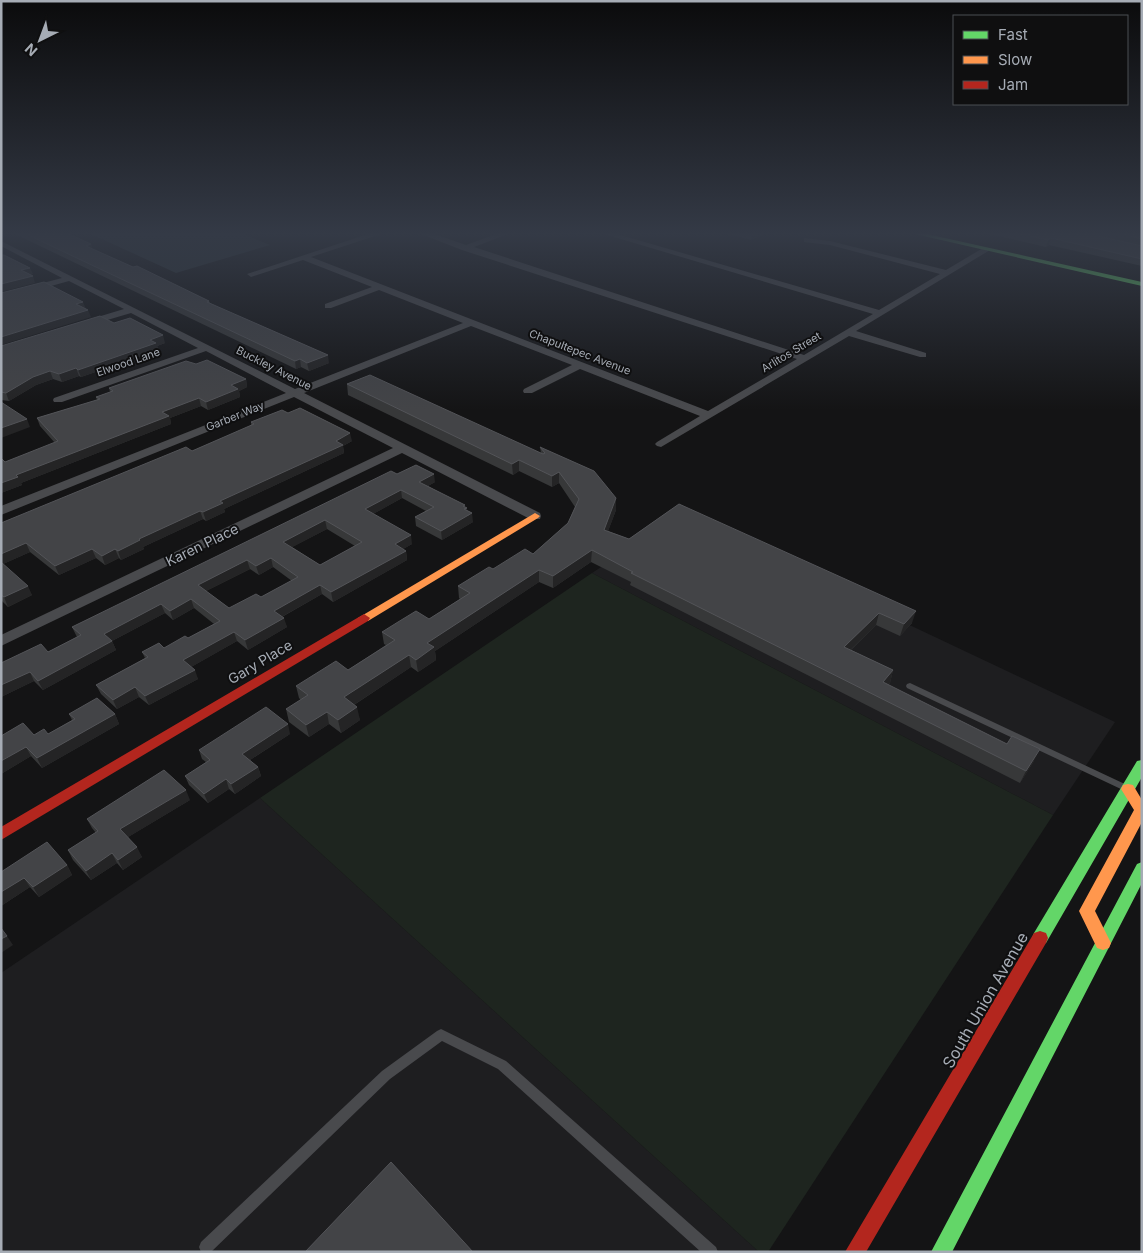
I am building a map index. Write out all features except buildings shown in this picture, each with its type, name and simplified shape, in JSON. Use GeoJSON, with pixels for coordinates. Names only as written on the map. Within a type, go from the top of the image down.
{"type":"FeatureCollection","features":[{"type":"Feature","properties":{"kind":"main road","name":"Gary Place"},"geometry":{"type":"LineString","coordinates":[[1,834],[535,516]]}},
{"type":"Feature","properties":{"kind":"main road","name":"South Union Avenue"},"geometry":{"type":"LineString","coordinates":[[855,1252],[1142,765]]}},
{"type":"Feature","properties":{"kind":"main road"},"geometry":{"type":"LineString","coordinates":[[1103,943],[1088,911],[1141,810],[1128,789]]}},
{"type":"Feature","properties":{"kind":"main road"},"geometry":{"type":"LineString","coordinates":[[941,1252],[1142,868]]}},
{"type":"Feature","properties":{"kind":"street"},"geometry":{"type":"LineString","coordinates":[[1,297],[17,292]]}},
{"type":"Feature","properties":{"kind":"street","name":"Buckley Avenue"},"geometry":{"type":"LineString","coordinates":[[98,292],[535,516]]}},
{"type":"Feature","properties":{"kind":"street"},"geometry":{"type":"LineString","coordinates":[[328,306],[364,292]]}},
{"type":"Feature","properties":{"kind":"street","name":"Chapultepec Avenue"},"geometry":{"type":"LineString","coordinates":[[393,292],[708,415]]}},
{"type":"Feature","properties":{"kind":"street"},"geometry":{"type":"LineString","coordinates":[[603,292],[804,358]]}},
{"type":"Feature","properties":{"kind":"street"},"geometry":{"type":"LineString","coordinates":[[812,292],[880,312]]}},
{"type":"Feature","properties":{"kind":"street","name":"Arlitos Street"},"geometry":{"type":"LineString","coordinates":[[660,444],[913,292]]}},
{"type":"Feature","properties":{"kind":"street"},"geometry":{"type":"LineString","coordinates":[[76,327],[131,310]]}},
{"type":"Feature","properties":{"kind":"street","name":"Garber Way"},"geometry":{"type":"LineString","coordinates":[[1,511],[470,322]]}},
{"type":"Feature","properties":{"kind":"street"},"geometry":{"type":"LineString","coordinates":[[848,332],[923,355]]}},
{"type":"Feature","properties":{"kind":"street","name":"Elwood Lane"},"geometry":{"type":"LineString","coordinates":[[58,400],[206,348]]}},
{"type":"Feature","properties":{"kind":"street"},"geometry":{"type":"LineString","coordinates":[[528,391],[580,365]]}},
{"type":"Feature","properties":{"kind":"street","name":"Karen Place"},"geometry":{"type":"LineString","coordinates":[[1,641],[402,448]]}},
{"type":"Feature","properties":{"kind":"lane"},"geometry":{"type":"LineString","coordinates":[[910,686],[1128,789]]}},
{"type":"Feature","properties":{"kind":"lane"},"geometry":{"type":"LineString","coordinates":[[206,1247],[386,1075],[441,1035],[502,1065],[704,1249]]}},
{"type":"Feature","properties":{"kind":"shaded area"},"geometry":{"type":"Polygon","coordinates":[[[679,516],[1115,722],[1053,815],[592,573],[679,516]]]}},
{"type":"Feature","properties":{"kind":"shaded area"},"geometry":{"type":"Polygon","coordinates":[[[592,573],[1053,815],[768,1252],[759,1252],[260,798],[592,573]]]}},
{"type":"Feature","properties":{"kind":"shaded area"},"geometry":{"type":"Polygon","coordinates":[[[260,798],[759,1252],[1,1252],[1,973],[260,798]]]}},
{"type":"Feature","properties":{"kind":"traffic: fast"},"geometry":{"type":"LineString","coordinates":[[1040,938],[1142,765]]}},
{"type":"Feature","properties":{"kind":"traffic: fast"},"geometry":{"type":"LineString","coordinates":[[941,1252],[1142,868]]}},
{"type":"Feature","properties":{"kind":"traffic: slow"},"geometry":{"type":"LineString","coordinates":[[364,618],[535,516]]}},
{"type":"Feature","properties":{"kind":"traffic: slow"},"geometry":{"type":"LineString","coordinates":[[1103,943],[1087,911],[1141,810],[1128,789]]}},
{"type":"Feature","properties":{"kind":"traffic: jam"},"geometry":{"type":"LineString","coordinates":[[1,834],[364,618]]}},
{"type":"Feature","properties":{"kind":"traffic: jam"},"geometry":{"type":"LineString","coordinates":[[855,1252],[1040,938]]}}]}
